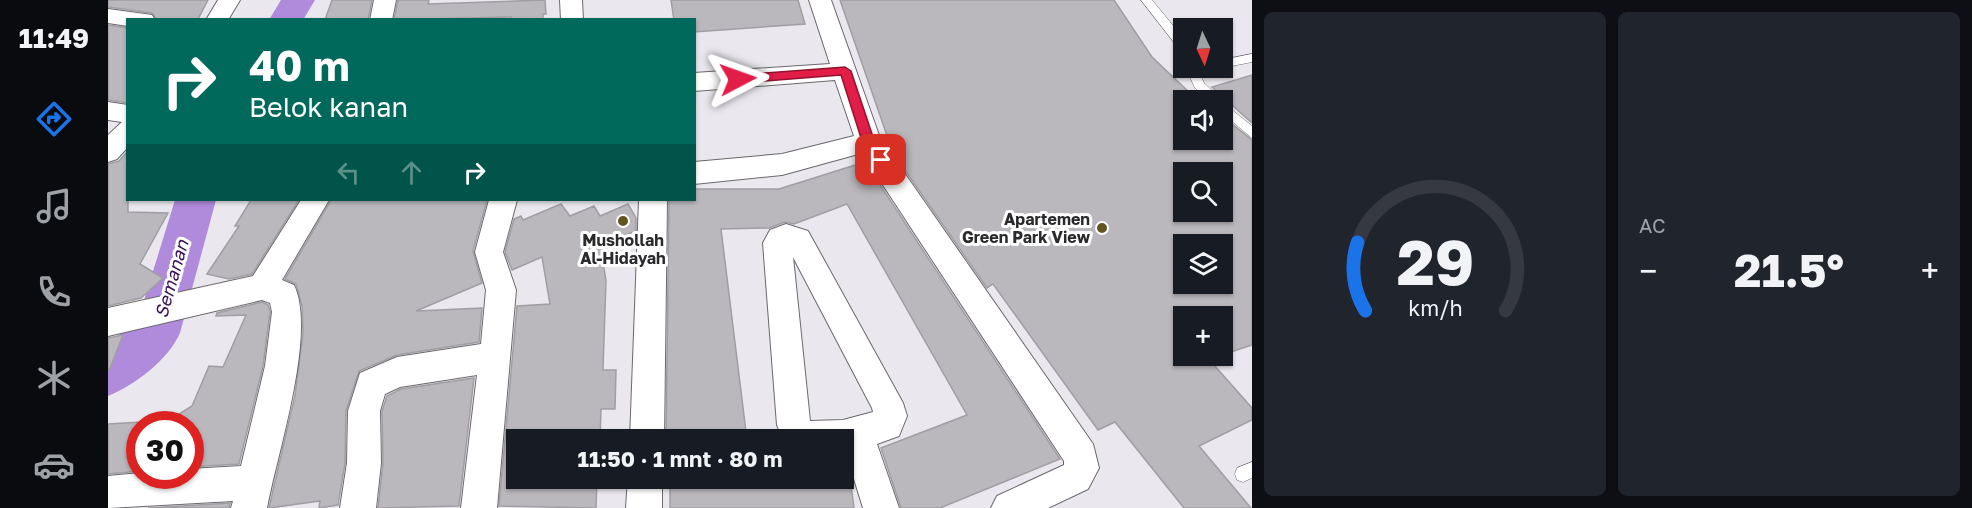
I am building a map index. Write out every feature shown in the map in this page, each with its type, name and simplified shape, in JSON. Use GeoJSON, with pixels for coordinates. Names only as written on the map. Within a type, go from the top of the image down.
{"type":"FeatureCollection","features":[{"type":"Feature","properties":{"kind":"street"},"geometry":{"type":"LineString","coordinates":[[218,18],[229,0]]}},
{"type":"Feature","properties":{"kind":"street"},"geometry":{"type":"LineString","coordinates":[[381,18],[385,0]]}},
{"type":"Feature","properties":{"kind":"street"},"geometry":{"type":"LineString","coordinates":[[571,0],[572,18]]}},
{"type":"Feature","properties":{"kind":"street"},"geometry":{"type":"LineString","coordinates":[[820,0],[868,141],[1081,456],[1082,468],[1076,477],[1009,508]]}},
{"type":"Feature","properties":{"kind":"street"},"geometry":{"type":"LineString","coordinates":[[108,16],[126,18]]}},
{"type":"Feature","properties":{"kind":"street"},"geometry":{"type":"LineString","coordinates":[[696,82],[845,71]]}},
{"type":"Feature","properties":{"kind":"street"},"geometry":{"type":"LineString","coordinates":[[108,111],[126,114]]}},
{"type":"Feature","properties":{"kind":"street"},"geometry":{"type":"LineString","coordinates":[[108,152],[126,132]]}},
{"type":"Feature","properties":{"kind":"street"},"geometry":{"type":"LineString","coordinates":[[696,173],[751,171],[791,165],[868,141]]}},
{"type":"Feature","properties":{"kind":"street"},"geometry":{"type":"LineString","coordinates":[[262,287],[314,201]]}},
{"type":"Feature","properties":{"kind":"street"},"geometry":{"type":"LineString","coordinates":[[478,508],[501,290],[489,252],[503,201]]}},
{"type":"Feature","properties":{"kind":"street"},"geometry":{"type":"LineString","coordinates":[[647,429],[653,201]]}},
{"type":"Feature","properties":{"kind":"street"},"geometry":{"type":"LineString","coordinates":[[786,236],[798,240],[887,403],[891,416],[887,424],[857,434],[808,439],[798,435],[794,425],[777,243],[780,238],[786,236]]}},
{"type":"Feature","properties":{"kind":"street"},"geometry":{"type":"LineString","coordinates":[[108,494],[251,495],[285,343],[288,306],[284,294],[262,287],[196,300],[122,320]]}},
{"type":"Feature","properties":{"kind":"street"},"geometry":{"type":"LineString","coordinates":[[358,508],[364,463],[364,411],[371,384],[397,372],[495,357]]}},
{"type":"Feature","properties":{"kind":"street"},"geometry":{"type":"LineString","coordinates":[[857,434],[881,508]]}},
{"type":"Feature","properties":{"kind":"street"},"geometry":{"type":"LineString","coordinates":[[644,508],[645,489]]}},
{"type":"Feature","properties":{"kind":"lane"},"geometry":{"type":"LineString","coordinates":[[1146,0],[1173,33]]}},
{"type":"Feature","properties":{"kind":"lane"},"geometry":{"type":"LineString","coordinates":[[1233,62],[1252,58]]}},
{"type":"Feature","properties":{"kind":"lane"},"geometry":{"type":"LineString","coordinates":[[1196,78],[1205,90]]}},
{"type":"Feature","properties":{"kind":"lane"},"geometry":{"type":"LineString","coordinates":[[1233,116],[1252,133]]}},
{"type":"Feature","properties":{"kind":"building"},"geometry":{"type":"Polygon","coordinates":[[[108,0],[208,0],[199,18],[156,18],[152,13],[108,7],[108,0]]]}},
{"type":"Feature","properties":{"kind":"building"},"geometry":{"type":"Polygon","coordinates":[[[332,0],[372,0],[368,18],[326,18],[332,0]]]}},
{"type":"Feature","properties":{"kind":"building"},"geometry":{"type":"Polygon","coordinates":[[[398,0],[429,0],[428,4],[545,0],[546,14],[543,14],[543,18],[394,18],[398,0]]]}},
{"type":"Feature","properties":{"kind":"building"},"geometry":{"type":"Polygon","coordinates":[[[671,0],[798,0],[805,24],[696,32],[696,18],[674,18],[671,0]]]}},
{"type":"Feature","properties":{"kind":"building","name":"Apartemen Green Park View"},"geometry":{"type":"Polygon","coordinates":[[[840,0],[1114,0],[1152,57],[1187,90],[1173,90],[1173,150],[1233,150],[1233,125],[1252,140],[1252,345],[1233,351],[1233,306],[1173,306],[1173,366],[1215,366],[1252,408],[1252,420],[1199,446],[1251,508],[1184,508],[1115,422],[1098,430],[993,284],[987,288],[893,153],[840,0]]]}},
{"type":"Feature","properties":{"kind":"building"},"geometry":{"type":"Polygon","coordinates":[[[108,25],[126,28],[126,103],[108,100],[108,25]]]}},
{"type":"Feature","properties":{"kind":"building"},"geometry":{"type":"Polygon","coordinates":[[[1252,75],[1252,123],[1233,106],[1233,90],[1215,90],[1212,87],[1252,75]]]}},
{"type":"Feature","properties":{"kind":"building"},"geometry":{"type":"Polygon","coordinates":[[[126,153],[128,212],[168,213],[140,264],[163,278],[141,298],[108,306],[108,164],[119,161],[126,153]]]}},
{"type":"Feature","properties":{"kind":"building"},"geometry":{"type":"Polygon","coordinates":[[[865,162],[1060,459],[940,508],[901,508],[881,448],[967,415],[847,204],[794,224],[785,222],[769,228],[721,229],[746,429],[666,429],[669,201],[696,201],[696,189],[779,189],[865,162]]]}},
{"type":"Feature","properties":{"kind":"building"},"geometry":{"type":"Polygon","coordinates":[[[250,201],[298,201],[252,274],[229,279],[207,274],[239,226],[235,226],[250,201]]]}},
{"type":"Feature","properties":{"kind":"building"},"geometry":{"type":"Polygon","coordinates":[[[330,201],[487,201],[473,251],[482,283],[416,311],[482,308],[479,342],[397,355],[359,371],[346,411],[345,463],[338,505],[319,508],[320,501],[269,508],[295,395],[303,333],[302,306],[296,284],[285,279],[330,201]]]}},
{"type":"Feature","properties":{"kind":"building"},"geometry":{"type":"Polygon","coordinates":[[[561,204],[570,216],[594,206],[600,216],[628,204],[636,218],[636,231],[605,243],[607,250],[601,252],[606,280],[603,370],[616,370],[615,409],[601,409],[600,429],[506,429],[506,489],[597,489],[596,508],[499,506],[517,306],[550,304],[542,257],[512,270],[505,252],[514,219],[521,216],[523,220],[561,204]]]}},
{"type":"Feature","properties":{"kind":"building"},"geometry":{"type":"Polygon","coordinates":[[[262,302],[268,305],[270,312],[263,366],[239,464],[204,466],[204,411],[184,411],[192,406],[209,366],[223,367],[246,315],[216,316],[217,313],[262,302]]]}},
{"type":"Feature","properties":{"kind":"building"},"geometry":{"type":"Polygon","coordinates":[[[123,335],[109,371],[108,371],[108,338],[123,335]]]}},
{"type":"Feature","properties":{"kind":"building"},"geometry":{"type":"Polygon","coordinates":[[[474,378],[459,506],[378,508],[383,463],[382,411],[387,396],[401,389],[474,378]]]}},
{"type":"Feature","properties":{"kind":"building"},"geometry":{"type":"Polygon","coordinates":[[[126,423],[126,472],[108,474],[108,424],[126,423]]]}},
{"type":"Feature","properties":{"kind":"building"},"geometry":{"type":"Polygon","coordinates":[[[670,489],[851,489],[854,508],[670,508],[670,489]]]}},
{"type":"Feature","properties":{"kind":"building"},"geometry":{"type":"Polygon","coordinates":[[[230,503],[229,508],[148,508],[230,503]]]}},
{"type":"Feature","properties":{"kind":"waterway","name":"Semanan"},"geometry":{"type":"LineString","coordinates":[[287,18],[298,0]]}},
{"type":"Feature","properties":{"kind":"waterway","name":"Semanan"},"geometry":{"type":"LineString","coordinates":[[108,373],[157,333],[195,201]]}},
{"type":"Feature","properties":{"kind":"place","name":"Mushollah Al-Hidayah"},"geometry":{"type":"Point","coordinates":[623,221]}},
{"type":"Feature","properties":{"kind":"place","name":"Apartemen Green Park View"},"geometry":{"type":"Point","coordinates":[1102,228]}},
{"type":"Feature","properties":{"kind":"route"},"geometry":{"type":"LineString","coordinates":[[738,79],[845,71],[868,141],[881,160]]}}]}
